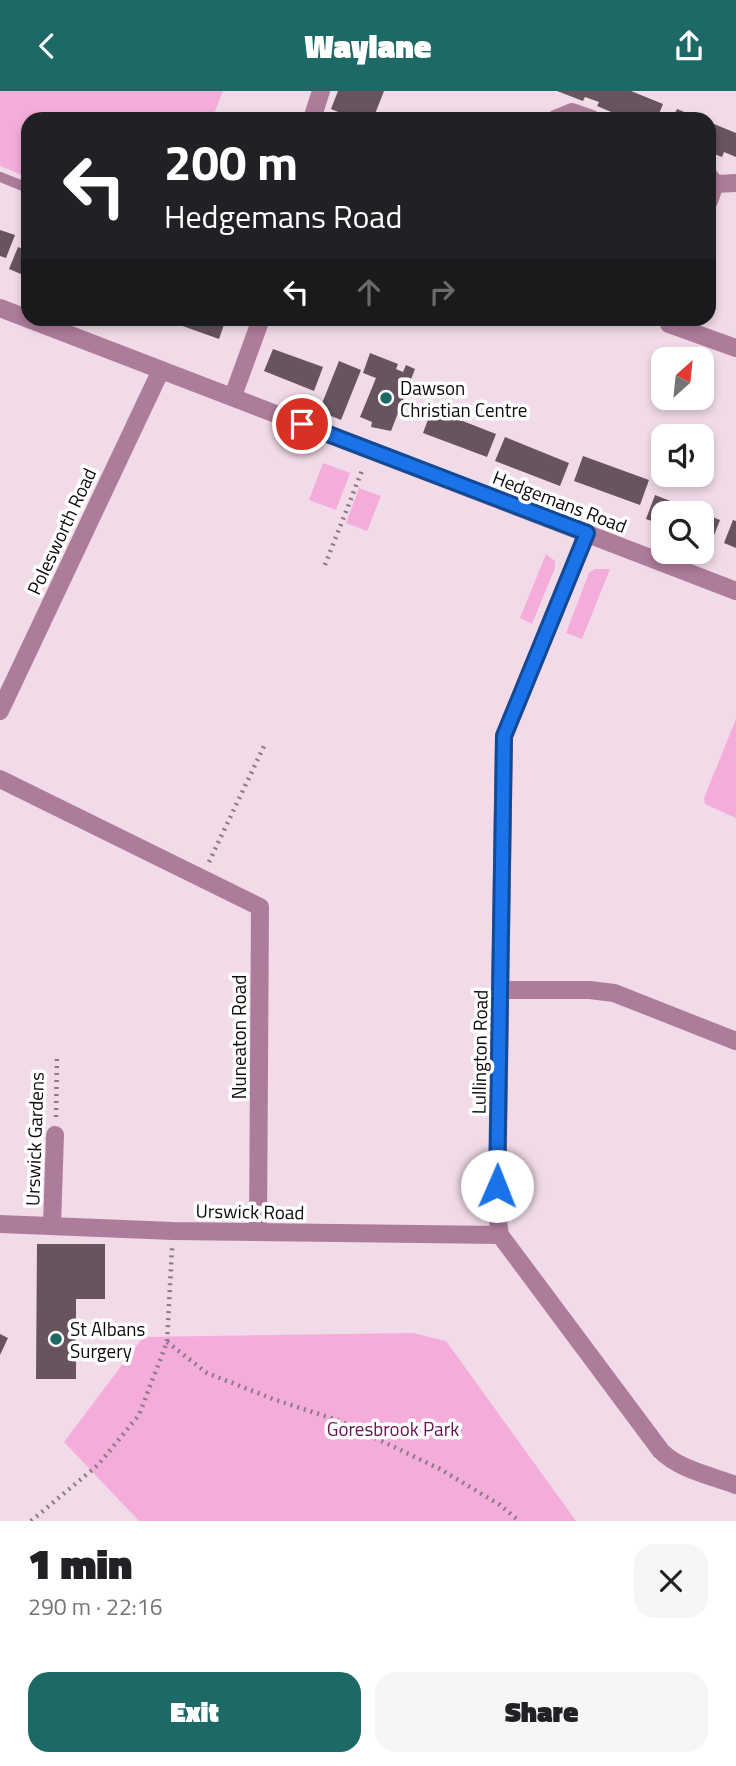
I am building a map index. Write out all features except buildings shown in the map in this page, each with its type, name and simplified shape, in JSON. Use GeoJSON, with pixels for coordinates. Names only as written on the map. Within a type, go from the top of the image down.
{"type":"FeatureCollection","features":[{"type":"Feature","properties":{"kind":"street"},"geometry":{"type":"LineString","coordinates":[[314,112],[321,91]]}},
{"type":"Feature","properties":{"kind":"street"},"geometry":{"type":"LineString","coordinates":[[716,186],[736,183]]}},
{"type":"Feature","properties":{"kind":"street","name":"Hedgemans Road"},"geometry":{"type":"LineString","coordinates":[[0,308],[21,316]]}},
{"type":"Feature","properties":{"kind":"street","name":"Hedgemans Road"},"geometry":{"type":"LineString","coordinates":[[47,326],[736,591]]}},
{"type":"Feature","properties":{"kind":"street"},"geometry":{"type":"LineString","coordinates":[[233,396],[258,326]]}},
{"type":"Feature","properties":{"kind":"street"},"geometry":{"type":"LineString","coordinates":[[675,326],[736,348]]}},
{"type":"Feature","properties":{"kind":"street","name":"Polesworth Road"},"geometry":{"type":"LineString","coordinates":[[0,711],[160,369]]}},
{"type":"Feature","properties":{"kind":"street","name":"Lullington Road"},"geometry":{"type":"LineString","coordinates":[[500,1235],[497,1214],[504,736],[587,533]]}},
{"type":"Feature","properties":{"kind":"street","name":"Nuneaton Road"},"geometry":{"type":"LineString","coordinates":[[0,779],[260,907],[258,1232]]}},
{"type":"Feature","properties":{"kind":"street"},"geometry":{"type":"LineString","coordinates":[[502,990],[590,990],[614,993],[736,1041]]}},
{"type":"Feature","properties":{"kind":"street","name":"Urswick Gardens"},"geometry":{"type":"LineString","coordinates":[[52,1225],[55,1135]]}},
{"type":"Feature","properties":{"kind":"street","name":"Urswick Road"},"geometry":{"type":"LineString","coordinates":[[0,1224],[173,1231],[500,1235]]}},
{"type":"Feature","properties":{"kind":"street"},"geometry":{"type":"LineString","coordinates":[[500,1235],[661,1451],[681,1465],[736,1485]]}},
{"type":"Feature","properties":{"kind":"lane"},"geometry":{"type":"LineString","coordinates":[[0,177],[21,185]]}},
{"type":"Feature","properties":{"kind":"path"},"geometry":{"type":"LineString","coordinates":[[325,565],[369,451]]}},
{"type":"Feature","properties":{"kind":"path"},"geometry":{"type":"LineString","coordinates":[[201,879],[265,744]]}},
{"type":"Feature","properties":{"kind":"path","name":"Urswick Gardens"},"geometry":{"type":"LineString","coordinates":[[55,1135],[57,1055]]}},
{"type":"Feature","properties":{"kind":"path"},"geometry":{"type":"LineString","coordinates":[[31,1521],[98,1465],[139,1415],[167,1342],[173,1231]]}},
{"type":"Feature","properties":{"kind":"path"},"geometry":{"type":"LineString","coordinates":[[167,1342],[206,1373],[340,1421],[440,1469],[500,1505],[519,1521]]}},
{"type":"Feature","properties":{"kind":"green space"},"geometry":{"type":"Polygon","coordinates":[[[0,91],[223,91],[215,112],[21,112],[21,174],[0,166],[0,91]]]}},
{"type":"Feature","properties":{"kind":"green space"},"geometry":{"type":"Polygon","coordinates":[[[323,463],[350,473],[336,510],[309,500],[323,463]]]}},
{"type":"Feature","properties":{"kind":"green space"},"geometry":{"type":"Polygon","coordinates":[[[359,488],[381,496],[367,531],[346,523],[359,488]]]}},
{"type":"Feature","properties":{"kind":"green space"},"geometry":{"type":"Polygon","coordinates":[[[546,554],[555,561],[555,568],[532,624],[520,618],[546,554]]]}},
{"type":"Feature","properties":{"kind":"green space"},"geometry":{"type":"Polygon","coordinates":[[[595,569],[610,569],[582,639],[566,633],[589,573],[595,569]]]}},
{"type":"Feature","properties":{"kind":"green space"},"geometry":{"type":"Polygon","coordinates":[[[736,719],[736,818],[705,804],[704,798],[736,719]]]}},
{"type":"Feature","properties":{"kind":"green space","name":"Goresbrook Park"},"geometry":{"type":"Polygon","coordinates":[[[413,1333],[446,1341],[576,1521],[139,1521],[64,1442],[143,1337],[413,1333]]]}},
{"type":"Feature","properties":{"kind":"place","name":"Dawson Christian Centre"},"geometry":{"type":"Point","coordinates":[386,398]}},
{"type":"Feature","properties":{"kind":"place","name":"St Albans Surgery"},"geometry":{"type":"Point","coordinates":[56,1339]}},
{"type":"Feature","properties":{"kind":"route"},"geometry":{"type":"LineString","coordinates":[[302,424],[587,533],[504,736],[497,1186]]}}]}
